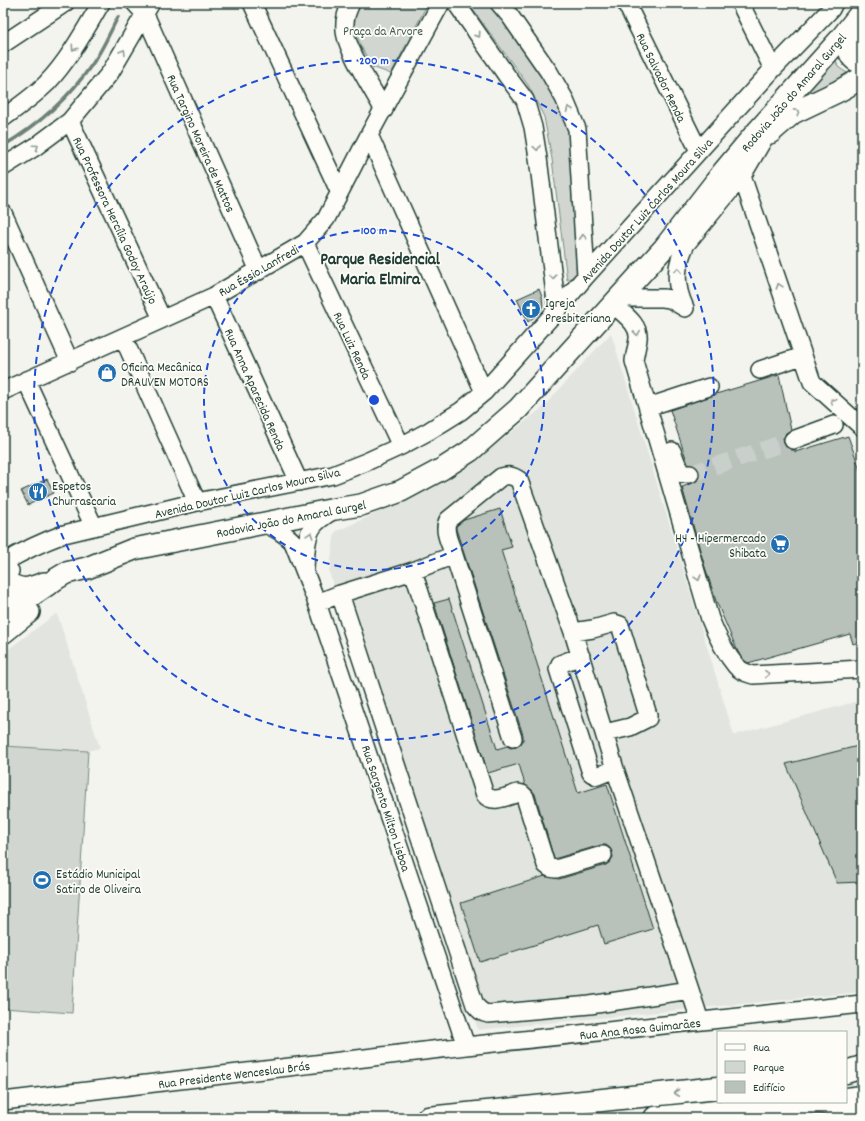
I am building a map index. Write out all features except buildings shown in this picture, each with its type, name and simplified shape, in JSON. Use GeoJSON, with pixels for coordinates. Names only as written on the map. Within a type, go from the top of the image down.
{"type":"FeatureCollection","features":[{"type":"Feature","properties":{"kind":"highway"},"geometry":{"type":"LineString","coordinates":[[847,1072],[862,1067]]}},
{"type":"Feature","properties":{"kind":"highway"},"geometry":{"type":"LineString","coordinates":[[847,1075],[862,1074]]}},
{"type":"Feature","properties":{"kind":"highway"},"geometry":{"type":"LineString","coordinates":[[428,1118],[717,1088]]}},
{"type":"Feature","properties":{"kind":"highway"},"geometry":{"type":"LineString","coordinates":[[847,1099],[862,1097]]}},
{"type":"Feature","properties":{"kind":"highway"},"geometry":{"type":"LineString","coordinates":[[655,1118],[813,1103]]}},
{"type":"Feature","properties":{"kind":"main road"},"geometry":{"type":"LineString","coordinates":[[857,17],[848,42],[849,51],[853,58],[862,63]]}},
{"type":"Feature","properties":{"kind":"main road","name":"Rodovia João do Amaral Gurgel"},"geometry":{"type":"LineString","coordinates":[[733,174],[765,122],[857,17]]}},
{"type":"Feature","properties":{"kind":"main road","name":"Rodovia João do Amaral Gurgel"},"geometry":{"type":"LineString","coordinates":[[3,615],[56,579],[134,549],[362,505],[401,491],[442,469],[470,451],[518,409],[763,140],[793,113],[862,78]]}},
{"type":"Feature","properties":{"kind":"main road","name":"Rodovia João do Amaral Gurgel"},"geometry":{"type":"LineString","coordinates":[[3,633],[87,568]]}},
{"type":"Feature","properties":{"kind":"main road"},"geometry":{"type":"LineString","coordinates":[[4,572],[17,588],[23,589],[56,579]]}},
{"type":"Feature","properties":{"kind":"street"},"geometry":{"type":"LineString","coordinates":[[3,44],[65,3]]}},
{"type":"Feature","properties":{"kind":"street"},"geometry":{"type":"LineString","coordinates":[[3,118],[25,102],[47,82],[75,48],[101,3]]}},
{"type":"Feature","properties":{"kind":"street"},"geometry":{"type":"LineString","coordinates":[[252,3],[339,191]]}},
{"type":"Feature","properties":{"kind":"street"},"geometry":{"type":"LineString","coordinates":[[351,3],[346,15],[345,31],[348,44],[384,110]]}},
{"type":"Feature","properties":{"kind":"street","name":"Rua Éssio Lanfredi"},"geometry":{"type":"LineString","coordinates":[[3,391],[214,296],[305,243],[326,219],[339,191],[441,3]]}},
{"type":"Feature","properties":{"kind":"street"},"geometry":{"type":"LineString","coordinates":[[456,3],[525,100],[533,127],[538,158],[557,310]]}},
{"type":"Feature","properties":{"kind":"street"},"geometry":{"type":"LineString","coordinates":[[498,3],[510,16],[549,72],[564,98],[577,129],[586,276]]}},
{"type":"Feature","properties":{"kind":"street","name":"Rua Salvador Renda"},"geometry":{"type":"LineString","coordinates":[[626,3],[699,151]]}},
{"type":"Feature","properties":{"kind":"street"},"geometry":{"type":"LineString","coordinates":[[740,3],[773,69]]}},
{"type":"Feature","properties":{"kind":"street","name":"Avenida Doutor Luiz Carlos Moura Silva"},"geometry":{"type":"LineString","coordinates":[[4,572],[11,569],[24,551],[43,541],[64,534],[197,502],[332,475],[366,462],[400,446],[429,431],[461,411],[484,392],[586,276],[773,69],[831,9],[834,3]]}},
{"type":"Feature","properties":{"kind":"street"},"geometry":{"type":"LineString","coordinates":[[3,168],[35,148],[70,121],[110,73],[143,7]]}},
{"type":"Feature","properties":{"kind":"street","name":"Rua Targino Moreira de Mattos"},"geometry":{"type":"LineString","coordinates":[[143,7],[259,271]]}},
{"type":"Feature","properties":{"kind":"street","name":"Rua Professora Hercília Godoy Araújo"},"geometry":{"type":"LineString","coordinates":[[70,121],[162,319]]}},
{"type":"Feature","properties":{"kind":"street"},"geometry":{"type":"LineString","coordinates":[[369,135],[484,392]]}},
{"type":"Feature","properties":{"kind":"street"},"geometry":{"type":"LineString","coordinates":[[616,301],[663,298],[670,299],[685,308],[678,289],[677,267],[681,255],[686,244],[733,174]]}},
{"type":"Feature","properties":{"kind":"street"},"geometry":{"type":"LineString","coordinates":[[733,174],[812,382],[862,427]]}},
{"type":"Feature","properties":{"kind":"street"},"geometry":{"type":"LineString","coordinates":[[3,213],[70,362]]}},
{"type":"Feature","properties":{"kind":"street","name":"Rua Luiz Renda"},"geometry":{"type":"LineString","coordinates":[[305,243],[400,446]]}},
{"type":"Feature","properties":{"kind":"street","name":"Rua Anna Aparecida Renda"},"geometry":{"type":"LineString","coordinates":[[214,296],[299,482]]}},
{"type":"Feature","properties":{"kind":"street"},"geometry":{"type":"LineString","coordinates":[[616,301],[635,325],[638,332],[634,361],[680,472],[682,474],[690,474]]}},
{"type":"Feature","properties":{"kind":"street"},"geometry":{"type":"LineString","coordinates":[[123,337],[197,502]]}},
{"type":"Feature","properties":{"kind":"street"},"geometry":{"type":"LineString","coordinates":[[760,370],[802,356]]}},
{"type":"Feature","properties":{"kind":"street"},"geometry":{"type":"LineString","coordinates":[[645,367],[652,406],[710,619],[716,634],[736,667],[753,675],[862,669]]}},
{"type":"Feature","properties":{"kind":"street"},"geometry":{"type":"LineString","coordinates":[[26,380],[94,527]]}},
{"type":"Feature","properties":{"kind":"street"},"geometry":{"type":"LineString","coordinates":[[652,406],[709,387]]}},
{"type":"Feature","properties":{"kind":"street"},"geometry":{"type":"LineString","coordinates":[[793,440],[834,425]]}},
{"type":"Feature","properties":{"kind":"street"},"geometry":{"type":"LineString","coordinates":[[513,738],[445,525],[448,520],[501,477],[508,475],[514,476],[519,480],[573,632],[615,769],[700,1021]]}},
{"type":"Feature","properties":{"kind":"street"},"geometry":{"type":"LineString","coordinates":[[305,572],[308,538],[311,530],[315,524],[335,509]]}},
{"type":"Feature","properties":{"kind":"street","name":"Rua Sargento Milton Lisboa"},"geometry":{"type":"LineString","coordinates":[[263,523],[288,536],[293,542],[305,572],[317,603],[466,1046]]}},
{"type":"Feature","properties":{"kind":"street"},"geometry":{"type":"LineString","coordinates":[[317,603],[340,594],[413,572],[454,555]]}},
{"type":"Feature","properties":{"kind":"street"},"geometry":{"type":"LineString","coordinates":[[3,603],[4,572]]}},
{"type":"Feature","properties":{"kind":"street"},"geometry":{"type":"LineString","coordinates":[[413,572],[485,795],[488,799],[493,800],[518,793],[525,797],[546,865],[550,868],[556,869],[603,855]]}},
{"type":"Feature","properties":{"kind":"street"},"geometry":{"type":"LineString","coordinates":[[340,594],[475,1005],[479,1010],[488,1014],[590,1005],[690,990]]}},
{"type":"Feature","properties":{"kind":"street"},"geometry":{"type":"LineString","coordinates":[[573,632],[593,629],[614,623],[620,625],[648,718],[630,727],[605,733]]}},
{"type":"Feature","properties":{"kind":"street"},"geometry":{"type":"LineString","coordinates":[[581,656],[560,664],[558,669],[591,774],[597,776],[615,769]]}},
{"type":"Feature","properties":{"kind":"street","name":"Rua Ana Rosa Guimarães"},"geometry":{"type":"LineString","coordinates":[[466,1046],[862,1004]]}},
{"type":"Feature","properties":{"kind":"street","name":"Rua Presidente Wenceslau Brás"},"geometry":{"type":"LineString","coordinates":[[3,1101],[466,1046]]}},
{"type":"Feature","properties":{"kind":"street"},"geometry":{"type":"LineString","coordinates":[[813,1103],[862,1110]]}},
{"type":"Feature","properties":{"kind":"shaded area"},"geometry":{"type":"Polygon","coordinates":[[[611,333],[734,735],[862,700],[862,992],[478,1030],[329,572],[335,532],[413,496],[471,464],[542,408],[611,333]]]}},
{"type":"Feature","properties":{"kind":"shaded area"},"geometry":{"type":"Polygon","coordinates":[[[57,613],[100,748],[88,751],[3,747],[3,653],[57,613]]]}},
{"type":"Feature","properties":{"kind":"green space","name":"Praça da Arvore"},"geometry":{"type":"Polygon","coordinates":[[[362,3],[428,3],[391,74],[372,67],[360,44],[355,27],[355,18],[357,10],[362,3]]]}},
{"type":"Feature","properties":{"kind":"green space"},"geometry":{"type":"Polygon","coordinates":[[[468,3],[493,3],[562,101],[571,135],[581,272],[567,280],[552,159],[544,117],[528,85],[468,3]]]}},
{"type":"Feature","properties":{"kind":"green space"},"geometry":{"type":"Polygon","coordinates":[[[835,57],[838,67],[853,77],[787,112],[835,57]]]}},
{"type":"Feature","properties":{"kind":"green space","name":"Estádio Municipal Satiro de Oliveira"},"geometry":{"type":"Polygon","coordinates":[[[3,746],[88,751],[72,1013],[3,1008],[3,746]]]}},
{"type":"Feature","properties":{"kind":"waterway"},"geometry":{"type":"LineString","coordinates":[[3,146],[29,129],[64,99],[97,58],[118,17]]}},
{"type":"Feature","properties":{"kind":"tunnel"},"geometry":{"type":"LineString","coordinates":[[690,474],[793,440]]}},
{"type":"Feature","properties":{"kind":"place","name":"Igreja Presbiteriana"},"geometry":{"type":"Point","coordinates":[531,309]}},
{"type":"Feature","properties":{"kind":"place","name":"Oficina Mecânica DRAUVEN MOTORS"},"geometry":{"type":"Point","coordinates":[107,373]}},
{"type":"Feature","properties":{"kind":"place","name":"Espetos Churrascaria"},"geometry":{"type":"Point","coordinates":[38,492]}},
{"type":"Feature","properties":{"kind":"place","name":"H4 - Hipermercado Shibata"},"geometry":{"type":"Point","coordinates":[780,544]}},
{"type":"Feature","properties":{"kind":"place","name":"Estádio Municipal Satiro de Oliveira"},"geometry":{"type":"Point","coordinates":[42,880]}},
{"type":"Feature","properties":{"kind":"district","name":"Parque Residencial Maria Elmira"},"geometry":{"type":"Point","coordinates":[380,268]}}]}
